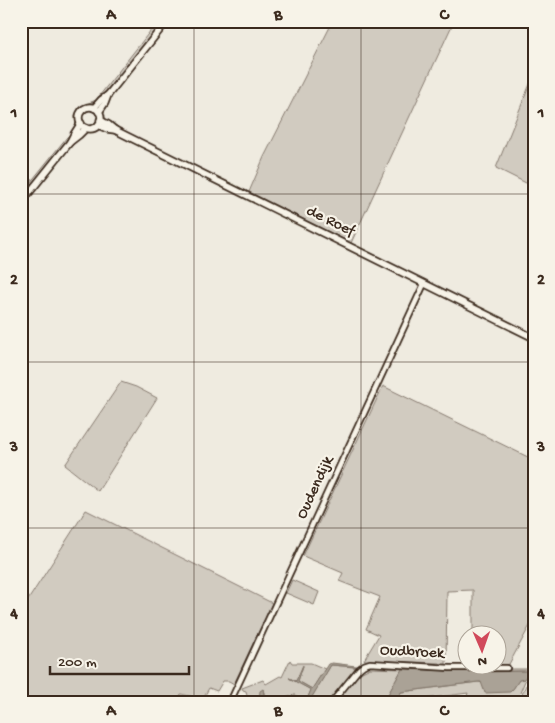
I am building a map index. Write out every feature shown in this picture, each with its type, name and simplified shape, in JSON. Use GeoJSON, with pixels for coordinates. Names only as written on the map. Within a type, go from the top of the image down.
{"type":"FeatureCollection","features":[{"type":"Feature","properties":{"kind":"street"},"geometry":{"type":"LineString","coordinates":[[96,110],[101,100],[108,95],[166,21]]}},
{"type":"Feature","properties":{"kind":"street"},"geometry":{"type":"LineString","coordinates":[[89,107],[96,110],[100,115],[99,122],[92,128],[84,125],[79,116],[83,110],[89,107]]}},
{"type":"Feature","properties":{"kind":"street","name":"de Roef"},"geometry":{"type":"LineString","coordinates":[[99,122],[106,129],[115,130],[534,338]]}},
{"type":"Feature","properties":{"kind":"street"},"geometry":{"type":"LineString","coordinates":[[21,203],[70,142],[74,134],[84,125]]}},
{"type":"Feature","properties":{"kind":"street","name":"Oudendijk"},"geometry":{"type":"LineString","coordinates":[[231,701],[424,284]]}},
{"type":"Feature","properties":{"kind":"street","name":"Oudbroek"},"geometry":{"type":"LineString","coordinates":[[332,702],[359,669],[370,663],[458,668]]}},
{"type":"Feature","properties":{"kind":"shaded area"},"geometry":{"type":"Polygon","coordinates":[[[333,21],[454,21],[351,243],[249,192],[264,157],[333,21]]]}},
{"type":"Feature","properties":{"kind":"shaded area"},"geometry":{"type":"Polygon","coordinates":[[[155,25],[158,26],[158,29],[97,101],[81,108],[78,112],[77,125],[74,130],[75,115],[79,107],[96,100],[155,25]]]}},
{"type":"Feature","properties":{"kind":"shaded area"},"geometry":{"type":"Polygon","coordinates":[[[534,74],[534,187],[496,168],[534,74]]]}},
{"type":"Feature","properties":{"kind":"shaded area"},"geometry":{"type":"Polygon","coordinates":[[[73,133],[21,198],[21,194],[67,137],[73,133]]]}},
{"type":"Feature","properties":{"kind":"shaded area"},"geometry":{"type":"Polygon","coordinates":[[[121,382],[136,387],[157,398],[98,491],[65,465],[121,382]]]}},
{"type":"Feature","properties":{"kind":"shaded area"},"geometry":{"type":"Polygon","coordinates":[[[383,386],[534,460],[534,618],[508,666],[508,626],[473,626],[473,590],[447,591],[446,665],[439,663],[364,660],[379,635],[366,629],[380,597],[339,581],[343,573],[303,556],[383,386]]]}},
{"type":"Feature","properties":{"kind":"shaded area"},"geometry":{"type":"Polygon","coordinates":[[[86,510],[272,603],[234,684],[229,681],[223,681],[217,691],[209,688],[203,699],[181,694],[176,702],[21,702],[21,611],[86,510]]]}},
{"type":"Feature","properties":{"kind":"shaded area"},"geometry":{"type":"Polygon","coordinates":[[[292,580],[319,592],[314,605],[286,593],[292,580]]]}},
{"type":"Feature","properties":{"kind":"shaded area"},"geometry":{"type":"Polygon","coordinates":[[[290,660],[292,663],[311,663],[325,669],[312,689],[298,681],[303,666],[296,681],[289,678],[311,690],[306,702],[289,702],[291,699],[295,700],[292,695],[271,700],[264,695],[263,689],[258,698],[259,702],[250,702],[246,691],[242,688],[263,680],[266,684],[280,676],[282,677],[290,660]]]}},
{"type":"Feature","properties":{"kind":"shaded area"},"geometry":{"type":"Polygon","coordinates":[[[328,664],[356,666],[331,665],[309,702],[306,702],[311,690],[289,678],[296,681],[303,665],[298,681],[312,689],[328,664]]]}},
{"type":"Feature","properties":{"kind":"shaded area"},"geometry":{"type":"Polygon","coordinates":[[[331,665],[359,666],[331,702],[309,701],[331,665]]]}},
{"type":"Feature","properties":{"kind":"shaded area"},"geometry":{"type":"Polygon","coordinates":[[[370,668],[458,669],[458,671],[452,671],[402,669],[384,702],[336,702],[360,673],[370,668]]]}},
{"type":"Feature","properties":{"kind":"shaded area"},"geometry":{"type":"Polygon","coordinates":[[[402,669],[458,671],[458,676],[508,676],[508,671],[534,671],[529,672],[524,679],[519,680],[510,692],[485,693],[481,682],[478,682],[401,692],[396,702],[384,702],[402,669]]]}},
{"type":"Feature","properties":{"kind":"shaded area"},"geometry":{"type":"Polygon","coordinates":[[[508,669],[534,669],[534,671],[508,671],[508,669]]]}},
{"type":"Feature","properties":{"kind":"shaded area"},"geometry":{"type":"Polygon","coordinates":[[[529,672],[534,672],[534,674],[525,681],[516,702],[510,702],[510,699],[466,699],[468,693],[417,700],[416,702],[396,702],[401,692],[478,682],[513,689],[519,680],[524,679],[529,672]]]}},
{"type":"Feature","properties":{"kind":"shaded area"},"geometry":{"type":"Polygon","coordinates":[[[534,678],[534,702],[519,702],[526,685],[534,678]]]}},
{"type":"Feature","properties":{"kind":"shaded area"},"geometry":{"type":"Polygon","coordinates":[[[263,689],[264,695],[271,700],[294,695],[296,695],[297,699],[290,700],[289,702],[285,699],[278,702],[259,702],[260,691],[263,689]]]}}]}
